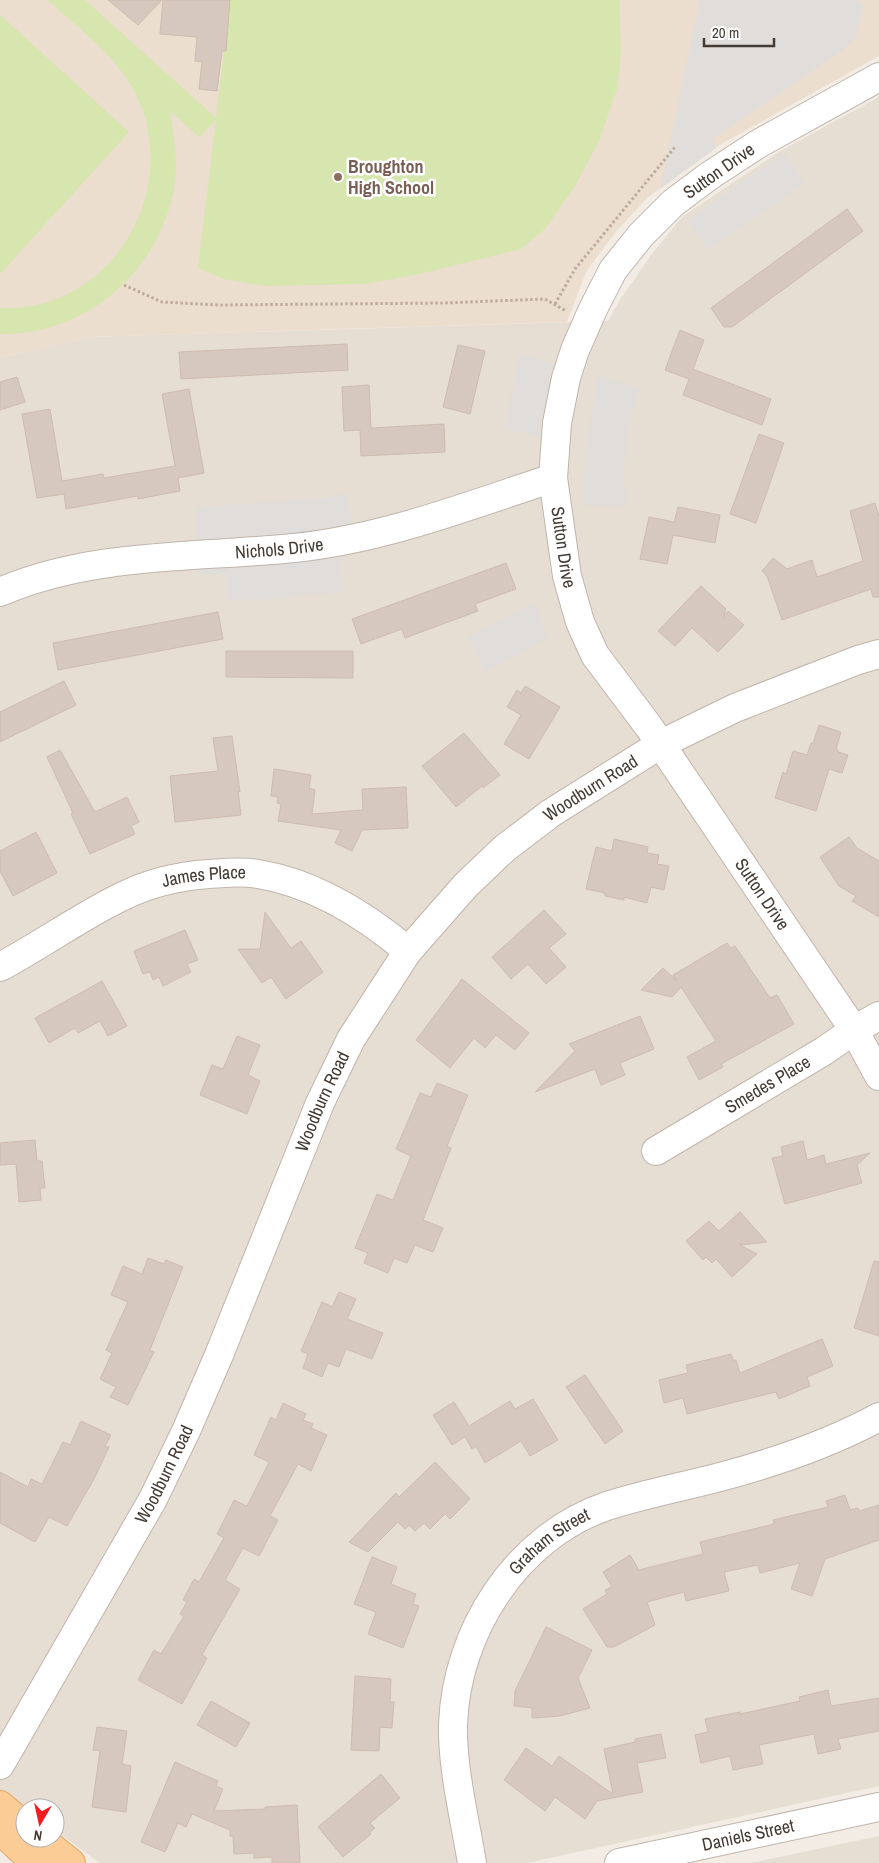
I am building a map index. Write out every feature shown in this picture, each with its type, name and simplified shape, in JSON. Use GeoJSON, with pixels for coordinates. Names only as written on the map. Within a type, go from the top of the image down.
{"type":"FeatureCollection","features":[{"type":"Feature","properties":{"kind":"main road"},"geometry":{"type":"LineString","coordinates":[[0,1805],[15,1818]]}},
{"type":"Feature","properties":{"kind":"main road"},"geometry":{"type":"LineString","coordinates":[[0,1830],[35,1863]]}},
{"type":"Feature","properties":{"kind":"main road"},"geometry":{"type":"LineString","coordinates":[[53,1848],[72,1863]]}},
{"type":"Feature","properties":{"kind":"street","name":"Sutton Drive"},"geometry":{"type":"LineString","coordinates":[[879,76],[758,144],[709,176],[673,203],[641,235],[613,270],[574,350],[557,423],[553,478],[564,560],[573,600],[580,622],[595,654],[661,744],[854,1030],[879,1076]]}},
{"type":"Feature","properties":{"kind":"street","name":"Nichols Drive"},"geometry":{"type":"LineString","coordinates":[[0,592],[16,585],[90,566],[160,558],[295,548],[363,537],[422,522],[553,478]]}},
{"type":"Feature","properties":{"kind":"street","name":"Woodburn Road"},"geometry":{"type":"LineString","coordinates":[[0,1765],[153,1499],[186,1431],[219,1355],[320,1103],[352,1040],[408,951],[466,885],[505,848],[550,813],[661,744],[735,708],[858,660],[879,654]]}},
{"type":"Feature","properties":{"kind":"street","name":"James Place"},"geometry":{"type":"LineString","coordinates":[[0,967],[121,897],[171,878],[228,873],[256,874],[283,879],[323,894],[391,936],[408,951]]}},
{"type":"Feature","properties":{"kind":"street","name":"Smedes Place"},"geometry":{"type":"LineString","coordinates":[[656,1151],[879,1016]]}},
{"type":"Feature","properties":{"kind":"street","name":"Graham Street"},"geometry":{"type":"LineString","coordinates":[[472,1863],[455,1760],[454,1696],[460,1671],[478,1622],[494,1595],[533,1550],[581,1517],[614,1504],[722,1476],[778,1459],[826,1441],[879,1417]]}},
{"type":"Feature","properties":{"kind":"street","name":"Daniels Street"},"geometry":{"type":"LineString","coordinates":[[619,1863],[879,1808]]}},
{"type":"Feature","properties":{"kind":"path"},"geometry":{"type":"LineString","coordinates":[[555,304],[575,269],[675,147]]}},
{"type":"Feature","properties":{"kind":"path"},"geometry":{"type":"LineString","coordinates":[[124,285],[162,302],[218,306],[545,299],[587,322]]}},
{"type":"Feature","properties":{"kind":"shaded area","name":"Broughton High School"},"geometry":{"type":"Polygon","coordinates":[[[0,0],[879,0],[879,56],[723,143],[647,198],[614,234],[586,272],[567,322],[89,337],[0,358],[0,0]]]}},
{"type":"Feature","properties":{"kind":"shaded area"},"geometry":{"type":"Polygon","coordinates":[[[700,0],[859,0],[863,7],[855,38],[839,53],[712,139],[717,147],[660,189],[700,0]]]}},
{"type":"Feature","properties":{"kind":"shaded area"},"geometry":{"type":"Polygon","coordinates":[[[879,97],[879,1786],[527,1863],[100,1863],[65,1837],[65,1798],[15,1798],[15,1801],[0,1790],[0,358],[89,337],[608,321],[621,298],[652,254],[682,217],[777,153],[879,97]]]}},
{"type":"Feature","properties":{"kind":"shaded area"},"geometry":{"type":"Polygon","coordinates":[[[783,153],[804,183],[708,250],[688,221],[783,153]]]}},
{"type":"Feature","properties":{"kind":"shaded area"},"geometry":{"type":"Polygon","coordinates":[[[520,354],[553,363],[539,436],[504,429],[520,354]]]}},
{"type":"Feature","properties":{"kind":"shaded area"},"geometry":{"type":"Polygon","coordinates":[[[598,375],[639,389],[629,425],[625,449],[626,507],[583,505],[585,457],[598,375]]]}},
{"type":"Feature","properties":{"kind":"shaded area"},"geometry":{"type":"Polygon","coordinates":[[[346,493],[352,517],[340,567],[344,591],[273,599],[226,600],[226,576],[216,574],[197,575],[197,507],[327,498],[346,493]]]}},
{"type":"Feature","properties":{"kind":"shaded area"},"geometry":{"type":"Polygon","coordinates":[[[534,603],[547,638],[485,672],[468,637],[534,603]]]}},
{"type":"Feature","properties":{"kind":"shaded area"},"geometry":{"type":"Polygon","coordinates":[[[879,1836],[879,1863],[751,1863],[879,1836]]]}},
{"type":"Feature","properties":{"kind":"green space"},"geometry":{"type":"Polygon","coordinates":[[[47,0],[85,0],[216,118],[230,0],[619,0],[621,51],[617,89],[600,139],[575,186],[545,229],[521,249],[420,274],[365,284],[265,286],[224,279],[198,268],[216,120],[199,137],[170,111],[176,154],[175,180],[168,211],[156,241],[139,267],[117,290],[92,309],[63,323],[33,331],[0,334],[0,308],[38,305],[71,292],[100,272],[123,246],[140,214],[149,180],[150,144],[142,108],[134,91],[125,76],[101,48],[47,0]]]}},
{"type":"Feature","properties":{"kind":"green space"},"geometry":{"type":"Polygon","coordinates":[[[0,15],[129,132],[0,274],[0,15]]]}},
{"type":"Feature","properties":{"kind":"building"},"geometry":{"type":"Polygon","coordinates":[[[108,0],[162,0],[138,25],[108,0]]]}},
{"type":"Feature","properties":{"kind":"building"},"geometry":{"type":"Polygon","coordinates":[[[163,0],[230,0],[226,51],[222,51],[217,91],[199,89],[202,62],[195,61],[197,37],[160,34],[163,0]]]}},
{"type":"Feature","properties":{"kind":"building"},"geometry":{"type":"Polygon","coordinates":[[[847,209],[863,231],[732,327],[724,327],[711,308],[847,209]]]}},
{"type":"Feature","properties":{"kind":"building"},"geometry":{"type":"Polygon","coordinates":[[[680,330],[704,340],[693,369],[771,399],[762,425],[683,395],[689,379],[665,370],[680,330]]]}},
{"type":"Feature","properties":{"kind":"building"},"geometry":{"type":"Polygon","coordinates":[[[347,344],[348,370],[181,379],[179,352],[347,344]]]}},
{"type":"Feature","properties":{"kind":"building"},"geometry":{"type":"Polygon","coordinates":[[[458,345],[485,351],[470,414],[443,407],[458,345]]]}},
{"type":"Feature","properties":{"kind":"building"},"geometry":{"type":"Polygon","coordinates":[[[17,377],[25,402],[0,410],[0,382],[17,377]]]}},
{"type":"Feature","properties":{"kind":"building"},"geometry":{"type":"Polygon","coordinates":[[[369,385],[371,428],[444,424],[445,452],[361,456],[360,430],[344,431],[342,387],[369,385]]]}},
{"type":"Feature","properties":{"kind":"building"},"geometry":{"type":"Polygon","coordinates":[[[189,389],[204,473],[178,478],[180,491],[138,499],[137,496],[66,509],[64,494],[37,498],[22,414],[50,409],[62,481],[103,474],[104,478],[175,466],[162,394],[189,389]]]}},
{"type":"Feature","properties":{"kind":"building"},"geometry":{"type":"Polygon","coordinates":[[[759,434],[784,443],[756,523],[730,514],[759,434]]]}},
{"type":"Feature","properties":{"kind":"building"},"geometry":{"type":"Polygon","coordinates":[[[875,503],[879,516],[879,597],[873,597],[871,589],[782,620],[767,576],[762,571],[773,558],[787,569],[812,560],[817,577],[863,561],[850,511],[875,503]]]}},
{"type":"Feature","properties":{"kind":"building"},"geometry":{"type":"Polygon","coordinates":[[[678,507],[720,515],[715,543],[673,535],[667,564],[640,559],[649,517],[674,522],[678,507]]]}},
{"type":"Feature","properties":{"kind":"building"},"geometry":{"type":"Polygon","coordinates":[[[506,563],[516,589],[475,604],[478,611],[405,638],[402,629],[361,644],[352,619],[506,563]]]}},
{"type":"Feature","properties":{"kind":"building"},"geometry":{"type":"Polygon","coordinates":[[[701,586],[726,609],[723,617],[728,611],[744,625],[718,652],[692,628],[675,646],[658,631],[701,586]]]}},
{"type":"Feature","properties":{"kind":"building"},"geometry":{"type":"Polygon","coordinates":[[[218,612],[223,639],[58,670],[53,643],[218,612]]]}},
{"type":"Feature","properties":{"kind":"building"},"geometry":{"type":"Polygon","coordinates":[[[226,651],[353,651],[353,678],[226,677],[226,651]]]}},
{"type":"Feature","properties":{"kind":"building"},"geometry":{"type":"Polygon","coordinates":[[[64,681],[76,705],[0,742],[0,712],[64,681]]]}},
{"type":"Feature","properties":{"kind":"building"},"geometry":{"type":"Polygon","coordinates":[[[525,686],[560,707],[529,759],[504,744],[521,715],[507,707],[517,690],[521,693],[525,686]]]}},
{"type":"Feature","properties":{"kind":"building"},"geometry":{"type":"Polygon","coordinates":[[[819,725],[841,732],[836,749],[838,752],[848,755],[842,773],[829,769],[816,811],[775,798],[783,772],[786,774],[793,751],[807,755],[819,725]]]}},
{"type":"Feature","properties":{"kind":"building"},"geometry":{"type":"Polygon","coordinates":[[[464,733],[500,775],[483,788],[482,786],[456,807],[422,766],[464,733]]]}},
{"type":"Feature","properties":{"kind":"building"},"geometry":{"type":"Polygon","coordinates":[[[232,736],[240,792],[238,791],[241,815],[175,822],[170,776],[218,771],[213,738],[232,736]]]}},
{"type":"Feature","properties":{"kind":"building"},"geometry":{"type":"Polygon","coordinates":[[[60,750],[95,812],[127,797],[139,822],[131,826],[135,834],[90,854],[47,757],[60,750]]]}},
{"type":"Feature","properties":{"kind":"building"},"geometry":{"type":"Polygon","coordinates":[[[274,769],[311,775],[309,788],[315,790],[312,814],[363,810],[362,789],[406,787],[408,828],[362,830],[352,851],[335,843],[341,830],[278,821],[281,804],[277,803],[278,797],[271,796],[274,769]]]}},
{"type":"Feature","properties":{"kind":"building"},"geometry":{"type":"Polygon","coordinates":[[[36,832],[57,873],[13,896],[0,871],[0,851],[36,832]]]}},
{"type":"Feature","properties":{"kind":"building"},"geometry":{"type":"Polygon","coordinates":[[[849,837],[857,848],[879,861],[879,917],[852,901],[856,896],[839,886],[820,857],[849,837]]]}},
{"type":"Feature","properties":{"kind":"building"},"geometry":{"type":"Polygon","coordinates":[[[614,839],[648,847],[647,853],[659,855],[657,864],[669,866],[664,890],[651,887],[647,903],[624,897],[624,900],[605,896],[605,893],[586,889],[596,847],[612,851],[614,839]]]}},
{"type":"Feature","properties":{"kind":"building"},"geometry":{"type":"Polygon","coordinates":[[[544,910],[566,934],[549,948],[566,967],[546,984],[528,964],[511,979],[492,957],[544,910]]]}},
{"type":"Feature","properties":{"kind":"building"},"geometry":{"type":"Polygon","coordinates":[[[265,912],[291,948],[301,941],[323,972],[286,999],[271,977],[262,983],[238,949],[260,949],[265,912]]]}},
{"type":"Feature","properties":{"kind":"building"},"geometry":{"type":"Polygon","coordinates":[[[185,930],[198,960],[187,964],[191,972],[163,986],[159,977],[153,980],[150,972],[143,974],[134,951],[185,930]]]}},
{"type":"Feature","properties":{"kind":"building"},"geometry":{"type":"Polygon","coordinates":[[[727,943],[731,948],[735,946],[770,998],[777,995],[794,1024],[721,1064],[723,1067],[699,1080],[687,1057],[716,1041],[681,987],[672,997],[641,990],[663,968],[677,981],[673,975],[727,943]]]}},
{"type":"Feature","properties":{"kind":"building"},"geometry":{"type":"Polygon","coordinates":[[[462,979],[529,1033],[515,1050],[496,1035],[485,1048],[474,1038],[450,1068],[416,1040],[462,979]]]}},
{"type":"Feature","properties":{"kind":"building"},"geometry":{"type":"Polygon","coordinates":[[[102,981],[127,1026],[108,1036],[100,1021],[78,1033],[75,1028],[49,1043],[35,1018],[102,981]]]}},
{"type":"Feature","properties":{"kind":"building"},"geometry":{"type":"Polygon","coordinates":[[[640,1016],[654,1049],[620,1063],[625,1075],[601,1085],[595,1069],[535,1092],[575,1051],[569,1044],[640,1016]]]}},
{"type":"Feature","properties":{"kind":"building"},"geometry":{"type":"Polygon","coordinates":[[[237,1036],[260,1045],[248,1075],[260,1081],[247,1114],[200,1095],[212,1065],[223,1069],[237,1036]]]}},
{"type":"Feature","properties":{"kind":"building"},"geometry":{"type":"Polygon","coordinates":[[[437,1083],[468,1095],[447,1146],[451,1148],[423,1220],[443,1228],[433,1252],[415,1245],[407,1263],[394,1258],[388,1273],[364,1263],[368,1253],[355,1248],[377,1194],[393,1200],[411,1156],[396,1149],[420,1093],[431,1097],[437,1083]]]}},
{"type":"Feature","properties":{"kind":"building"},"geometry":{"type":"Polygon","coordinates":[[[35,1140],[37,1161],[42,1161],[45,1188],[40,1188],[41,1200],[19,1202],[16,1164],[0,1165],[0,1143],[35,1140]]]}},
{"type":"Feature","properties":{"kind":"building"},"geometry":{"type":"Polygon","coordinates":[[[803,1141],[807,1160],[824,1155],[826,1164],[870,1153],[857,1165],[862,1183],[785,1204],[772,1158],[783,1156],[781,1147],[803,1141]]]}},
{"type":"Feature","properties":{"kind":"building"},"geometry":{"type":"Polygon","coordinates":[[[740,1212],[767,1242],[740,1245],[757,1254],[732,1277],[716,1259],[712,1263],[706,1257],[703,1260],[686,1241],[709,1221],[719,1231],[740,1212]]]}},
{"type":"Feature","properties":{"kind":"building"},"geometry":{"type":"Polygon","coordinates":[[[148,1258],[164,1264],[166,1260],[183,1267],[150,1350],[154,1352],[128,1405],[110,1397],[116,1387],[100,1379],[112,1353],[106,1350],[128,1302],[111,1295],[123,1266],[142,1274],[148,1258]]]}},
{"type":"Feature","properties":{"kind":"building"},"geometry":{"type":"Polygon","coordinates":[[[874,1261],[879,1262],[879,1336],[854,1328],[874,1261]]]}},
{"type":"Feature","properties":{"kind":"building"},"geometry":{"type":"Polygon","coordinates":[[[339,1292],[356,1299],[347,1319],[383,1333],[372,1359],[346,1349],[339,1367],[328,1363],[322,1377],[303,1368],[308,1354],[301,1351],[322,1302],[332,1307],[339,1292]]]}},
{"type":"Feature","properties":{"kind":"building"},"geometry":{"type":"Polygon","coordinates":[[[822,1339],[833,1366],[807,1377],[810,1386],[779,1399],[776,1392],[687,1414],[683,1398],[664,1403],[659,1380],[688,1373],[686,1365],[731,1354],[733,1360],[736,1360],[740,1373],[822,1339]]]}},
{"type":"Feature","properties":{"kind":"building"},"geometry":{"type":"Polygon","coordinates":[[[585,1375],[623,1431],[605,1444],[566,1387],[585,1375]]]}},
{"type":"Feature","properties":{"kind":"building"},"geometry":{"type":"Polygon","coordinates":[[[533,1399],[558,1440],[530,1456],[521,1441],[485,1463],[476,1446],[472,1449],[465,1437],[452,1445],[433,1415],[454,1402],[469,1426],[510,1401],[515,1409],[533,1399]]]}},
{"type":"Feature","properties":{"kind":"building"},"geometry":{"type":"Polygon","coordinates":[[[283,1403],[306,1414],[303,1420],[313,1424],[311,1428],[327,1435],[311,1471],[298,1464],[270,1516],[278,1520],[259,1556],[243,1548],[225,1580],[240,1589],[202,1655],[207,1658],[182,1704],[138,1680],[154,1650],[161,1654],[184,1616],[180,1614],[187,1602],[183,1600],[194,1579],[199,1582],[224,1538],[217,1534],[234,1500],[247,1506],[269,1462],[254,1455],[271,1417],[276,1420],[283,1403]]]}},
{"type":"Feature","properties":{"kind":"building"},"geometry":{"type":"Polygon","coordinates":[[[81,1421],[111,1435],[105,1446],[109,1447],[94,1479],[67,1526],[49,1517],[35,1542],[0,1523],[0,1472],[28,1487],[31,1479],[42,1484],[63,1442],[70,1445],[81,1421]]]}},
{"type":"Feature","properties":{"kind":"building"},"geometry":{"type":"Polygon","coordinates":[[[435,1462],[470,1499],[450,1519],[445,1514],[430,1529],[424,1523],[415,1531],[409,1525],[405,1529],[398,1522],[368,1552],[349,1542],[396,1493],[399,1497],[435,1462]]]}},
{"type":"Feature","properties":{"kind":"building"},"geometry":{"type":"Polygon","coordinates":[[[845,1495],[850,1510],[858,1508],[859,1511],[879,1505],[879,1540],[825,1559],[812,1596],[791,1589],[800,1563],[760,1573],[758,1565],[724,1572],[729,1591],[686,1601],[684,1592],[647,1602],[655,1625],[614,1647],[607,1647],[583,1609],[607,1594],[605,1590],[612,1587],[603,1572],[630,1555],[639,1570],[703,1554],[700,1542],[774,1524],[773,1520],[828,1507],[826,1501],[845,1495]]]}},
{"type":"Feature","properties":{"kind":"building"},"geometry":{"type":"Polygon","coordinates":[[[372,1557],[397,1567],[391,1584],[416,1594],[413,1604],[419,1606],[403,1648],[368,1634],[376,1612],[354,1604],[372,1557]]]}},
{"type":"Feature","properties":{"kind":"building"},"geometry":{"type":"Polygon","coordinates":[[[546,1627],[592,1650],[578,1678],[590,1708],[560,1716],[532,1718],[532,1708],[514,1706],[515,1691],[546,1627]]]}},
{"type":"Feature","properties":{"kind":"building"},"geometry":{"type":"Polygon","coordinates":[[[355,1676],[391,1679],[390,1702],[394,1702],[392,1728],[380,1727],[379,1751],[351,1750],[355,1676]]]}},
{"type":"Feature","properties":{"kind":"building"},"geometry":{"type":"Polygon","coordinates":[[[828,1690],[831,1706],[879,1698],[879,1731],[838,1739],[841,1749],[818,1754],[814,1734],[759,1745],[763,1764],[733,1770],[730,1756],[701,1763],[695,1735],[708,1732],[705,1719],[740,1712],[740,1714],[800,1701],[799,1697],[828,1690]]]}},
{"type":"Feature","properties":{"kind":"building"},"geometry":{"type":"Polygon","coordinates":[[[211,1701],[250,1723],[236,1747],[197,1725],[211,1701]]]}},
{"type":"Feature","properties":{"kind":"building"},"geometry":{"type":"Polygon","coordinates":[[[97,1727],[127,1731],[122,1764],[131,1766],[126,1812],[92,1807],[100,1751],[93,1750],[97,1727]]]}},
{"type":"Feature","properties":{"kind":"building"},"geometry":{"type":"Polygon","coordinates":[[[661,1734],[666,1758],[637,1763],[643,1792],[597,1801],[585,1819],[555,1797],[545,1811],[504,1780],[526,1748],[552,1766],[559,1756],[613,1794],[604,1749],[635,1742],[635,1739],[661,1734]]]}},
{"type":"Feature","properties":{"kind":"building"},"geometry":{"type":"Polygon","coordinates":[[[175,1762],[218,1781],[216,1786],[223,1789],[214,1811],[265,1809],[265,1807],[297,1805],[300,1863],[272,1863],[272,1857],[254,1858],[254,1853],[234,1854],[233,1836],[230,1836],[230,1830],[192,1814],[186,1827],[178,1823],[165,1852],[141,1842],[175,1762]]]}},
{"type":"Feature","properties":{"kind":"building"},"geometry":{"type":"Polygon","coordinates":[[[381,1774],[400,1798],[370,1823],[375,1828],[369,1833],[371,1834],[343,1857],[318,1827],[381,1774]]]}},
{"type":"Feature","properties":{"kind":"place","name":"Broughton High School"},"geometry":{"type":"Point","coordinates":[338,177]}}]}
